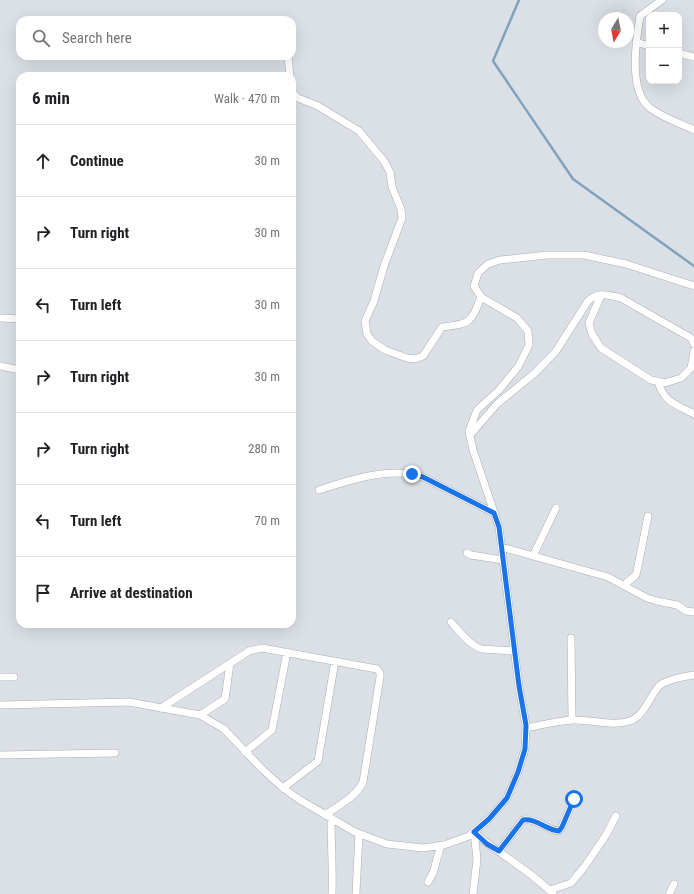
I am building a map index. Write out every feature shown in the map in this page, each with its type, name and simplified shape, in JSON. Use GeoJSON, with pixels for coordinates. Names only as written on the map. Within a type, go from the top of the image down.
{"type":"FeatureCollection","features":[{"type":"Feature","properties":{"kind":"street"},"geometry":{"type":"LineString","coordinates":[[662,0],[640,16],[636,42],[636,79],[642,97],[648,107],[694,130]]}},
{"type":"Feature","properties":{"kind":"street"},"geometry":{"type":"LineString","coordinates":[[636,42],[646,45]]}},
{"type":"Feature","properties":{"kind":"street"},"geometry":{"type":"LineString","coordinates":[[682,54],[694,57]]}},
{"type":"Feature","properties":{"kind":"street"},"geometry":{"type":"LineString","coordinates":[[288,60],[290,72]]}},
{"type":"Feature","properties":{"kind":"street"},"geometry":{"type":"LineString","coordinates":[[296,96],[318,106],[359,131],[384,161],[390,172],[392,187],[402,218],[384,266],[374,302],[365,321],[366,334],[372,341],[385,350],[407,358],[416,359],[423,356],[442,327],[461,325],[471,320],[481,297]]}},
{"type":"Feature","properties":{"kind":"street"},"geometry":{"type":"LineString","coordinates":[[0,704],[130,702],[200,715],[224,729],[261,768],[283,788],[328,817],[359,834],[387,844],[423,848],[441,845],[469,836],[489,819],[507,798],[518,772],[525,749],[526,728],[499,527],[472,450],[469,431],[477,410],[499,390],[518,367],[529,346],[528,330],[517,318],[481,297],[474,286],[478,273],[488,264],[500,260],[547,254],[584,255],[619,263],[694,286]]}},
{"type":"Feature","properties":{"kind":"street"},"geometry":{"type":"LineString","coordinates":[[470,435],[497,404],[536,372],[556,351],[588,301],[594,295],[608,295],[621,298],[692,338],[694,344]]}},
{"type":"Feature","properties":{"kind":"street"},"geometry":{"type":"LineString","coordinates":[[601,295],[589,323],[592,334],[602,348],[651,380],[665,383],[681,378],[690,368],[694,351]]}},
{"type":"Feature","properties":{"kind":"street"},"geometry":{"type":"LineString","coordinates":[[0,318],[16,319]]}},
{"type":"Feature","properties":{"kind":"street"},"geometry":{"type":"LineString","coordinates":[[0,366],[16,369]]}},
{"type":"Feature","properties":{"kind":"street"},"geometry":{"type":"LineString","coordinates":[[658,382],[660,390],[665,398],[694,414]]}},
{"type":"Feature","properties":{"kind":"street"},"geometry":{"type":"LineString","coordinates":[[319,490],[358,478],[399,473],[412,474],[423,477],[494,513]]}},
{"type":"Feature","properties":{"kind":"street"},"geometry":{"type":"LineString","coordinates":[[533,556],[556,508]]}},
{"type":"Feature","properties":{"kind":"street"},"geometry":{"type":"LineString","coordinates":[[624,585],[636,575],[638,571],[648,516]]}},
{"type":"Feature","properties":{"kind":"street"},"geometry":{"type":"LineString","coordinates":[[501,547],[608,577],[647,598],[677,605],[686,611],[694,612]]}},
{"type":"Feature","properties":{"kind":"street"},"geometry":{"type":"LineString","coordinates":[[467,553],[503,560]]}},
{"type":"Feature","properties":{"kind":"street"},"geometry":{"type":"LineString","coordinates":[[451,622],[465,638],[478,648],[515,651]]}},
{"type":"Feature","properties":{"kind":"street"},"geometry":{"type":"LineString","coordinates":[[571,638],[572,720]]}},
{"type":"Feature","properties":{"kind":"street"},"geometry":{"type":"LineString","coordinates":[[160,708],[256,648],[376,668],[380,672],[380,677],[363,782],[356,792],[328,817]]}},
{"type":"Feature","properties":{"kind":"street"},"geometry":{"type":"LineString","coordinates":[[245,752],[272,730],[287,652]]}},
{"type":"Feature","properties":{"kind":"street"},"geometry":{"type":"LineString","coordinates":[[283,788],[318,761],[335,661]]}},
{"type":"Feature","properties":{"kind":"street"},"geometry":{"type":"LineString","coordinates":[[200,715],[225,699],[230,663]]}},
{"type":"Feature","properties":{"kind":"street"},"geometry":{"type":"LineString","coordinates":[[526,728],[572,720],[619,723],[629,721],[636,718],[643,710],[660,685],[694,675]]}},
{"type":"Feature","properties":{"kind":"street"},"geometry":{"type":"LineString","coordinates":[[0,677],[14,677]]}},
{"type":"Feature","properties":{"kind":"street"},"geometry":{"type":"LineString","coordinates":[[0,755],[114,753]]}},
{"type":"Feature","properties":{"kind":"street"},"geometry":{"type":"LineString","coordinates":[[499,851],[523,820],[532,820],[542,823],[554,831],[559,831],[574,799]]}},
{"type":"Feature","properties":{"kind":"street"},"geometry":{"type":"LineString","coordinates":[[474,832],[487,844],[528,870],[552,892],[571,883],[585,866],[606,835],[616,816]]}},
{"type":"Feature","properties":{"kind":"street"},"geometry":{"type":"LineString","coordinates":[[328,817],[333,868],[332,894]]}},
{"type":"Feature","properties":{"kind":"street"},"geometry":{"type":"LineString","coordinates":[[473,894],[478,859],[474,832]]}},
{"type":"Feature","properties":{"kind":"street"},"geometry":{"type":"LineString","coordinates":[[356,894],[359,834]]}},
{"type":"Feature","properties":{"kind":"street"},"geometry":{"type":"LineString","coordinates":[[428,882],[433,873],[441,845]]}},
{"type":"Feature","properties":{"kind":"street"},"geometry":{"type":"LineString","coordinates":[[669,894],[674,884]]}},
{"type":"Feature","properties":{"kind":"waterway"},"geometry":{"type":"LineString","coordinates":[[519,0],[493,61],[573,179],[694,266]]}},
{"type":"Feature","properties":{"kind":"route"},"geometry":{"type":"LineString","coordinates":[[412,474],[423,477],[494,513],[499,527],[519,686],[526,725],[525,749],[518,772],[507,798],[489,819],[474,832],[487,844],[499,851],[523,820],[532,820],[542,823],[554,831],[559,831],[574,799]]}}]}
